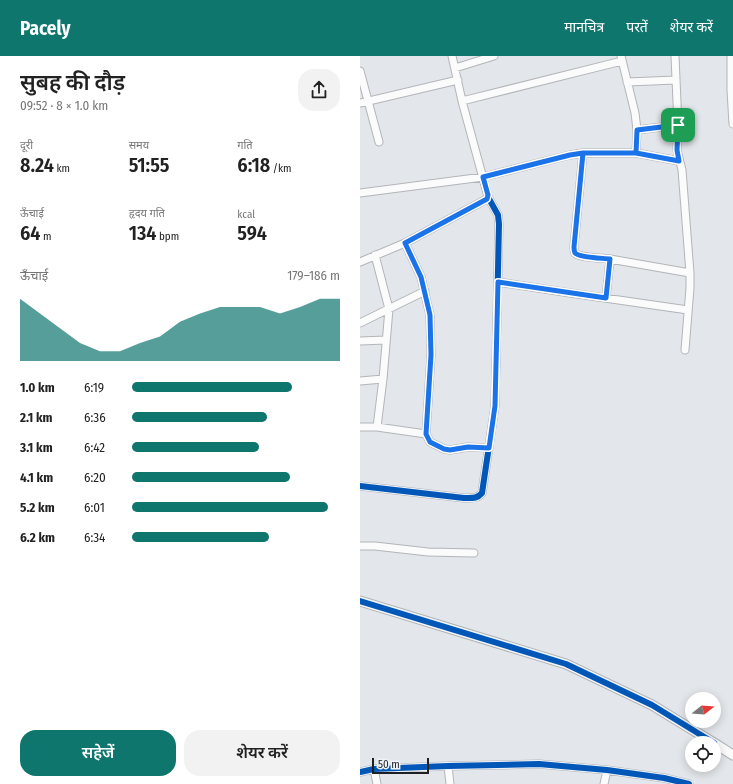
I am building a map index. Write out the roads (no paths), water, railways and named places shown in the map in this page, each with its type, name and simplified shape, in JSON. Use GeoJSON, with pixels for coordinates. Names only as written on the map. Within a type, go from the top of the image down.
{"type":"FeatureCollection","features":[{"type":"Feature","properties":{"kind":"street"},"geometry":{"type":"LineString","coordinates":[[360,486],[474,498],[479,497],[482,493],[495,406],[499,224],[498,216],[488,197],[462,101],[452,56]]}},
{"type":"Feature","properties":{"kind":"street"},"geometry":{"type":"LineString","coordinates":[[455,68],[494,56]]}},
{"type":"Feature","properties":{"kind":"street"},"geometry":{"type":"LineString","coordinates":[[675,56],[678,125],[677,150],[682,170],[690,272],[685,350]]}},
{"type":"Feature","properties":{"kind":"street"},"geometry":{"type":"LineString","coordinates":[[731,56],[733,124]]}},
{"type":"Feature","properties":{"kind":"street"},"geometry":{"type":"LineString","coordinates":[[462,101],[621,59],[635,113],[637,130],[636,153]]}},
{"type":"Feature","properties":{"kind":"street"},"geometry":{"type":"LineString","coordinates":[[360,71],[379,142]]}},
{"type":"Feature","properties":{"kind":"street"},"geometry":{"type":"LineString","coordinates":[[360,103],[458,80]]}},
{"type":"Feature","properties":{"kind":"street"},"geometry":{"type":"LineString","coordinates":[[627,82],[676,80]]}},
{"type":"Feature","properties":{"kind":"street"},"geometry":{"type":"LineString","coordinates":[[637,130],[678,125]]}},
{"type":"Feature","properties":{"kind":"street"},"geometry":{"type":"LineString","coordinates":[[360,192],[483,177],[583,153],[636,153],[679,161]]}},
{"type":"Feature","properties":{"kind":"street"},"geometry":{"type":"LineString","coordinates":[[583,153],[574,247],[576,254],[690,272]]}},
{"type":"Feature","properties":{"kind":"street"},"geometry":{"type":"LineString","coordinates":[[360,262],[405,243],[488,197]]}},
{"type":"Feature","properties":{"kind":"street"},"geometry":{"type":"LineString","coordinates":[[405,243],[421,277],[430,315],[431,355],[426,434],[430,442],[444,449],[450,450],[468,447],[489,448]]}},
{"type":"Feature","properties":{"kind":"street"},"geometry":{"type":"LineString","coordinates":[[375,255],[389,309],[377,427]]}},
{"type":"Feature","properties":{"kind":"street"},"geometry":{"type":"LineString","coordinates":[[606,298],[610,259]]}},
{"type":"Feature","properties":{"kind":"street"},"geometry":{"type":"LineString","coordinates":[[498,282],[688,310]]}},
{"type":"Feature","properties":{"kind":"street"},"geometry":{"type":"LineString","coordinates":[[360,323],[425,290]]}},
{"type":"Feature","properties":{"kind":"street"},"geometry":{"type":"LineString","coordinates":[[360,341],[386,340]]}},
{"type":"Feature","properties":{"kind":"street"},"geometry":{"type":"LineString","coordinates":[[360,381],[383,379]]}},
{"type":"Feature","properties":{"kind":"street"},"geometry":{"type":"LineString","coordinates":[[360,427],[377,427],[426,434]]}},
{"type":"Feature","properties":{"kind":"street"},"geometry":{"type":"LineString","coordinates":[[360,546],[376,546],[428,552],[474,553]]}},
{"type":"Feature","properties":{"kind":"street"},"geometry":{"type":"LineString","coordinates":[[360,601],[566,664],[652,705],[703,736]]}},
{"type":"Feature","properties":{"kind":"street"},"geometry":{"type":"LineString","coordinates":[[721,747],[733,755]]}},
{"type":"Feature","properties":{"kind":"street"},"geometry":{"type":"LineString","coordinates":[[360,772],[374,769],[539,764],[607,770],[663,781],[689,784]]}},
{"type":"Feature","properties":{"kind":"street"},"geometry":{"type":"LineString","coordinates":[[448,766],[450,784]]}},
{"type":"Feature","properties":{"kind":"street"},"geometry":{"type":"LineString","coordinates":[[374,769],[377,784]]}},
{"type":"Feature","properties":{"kind":"street"},"geometry":{"type":"LineString","coordinates":[[604,784],[607,770]]}}]}
